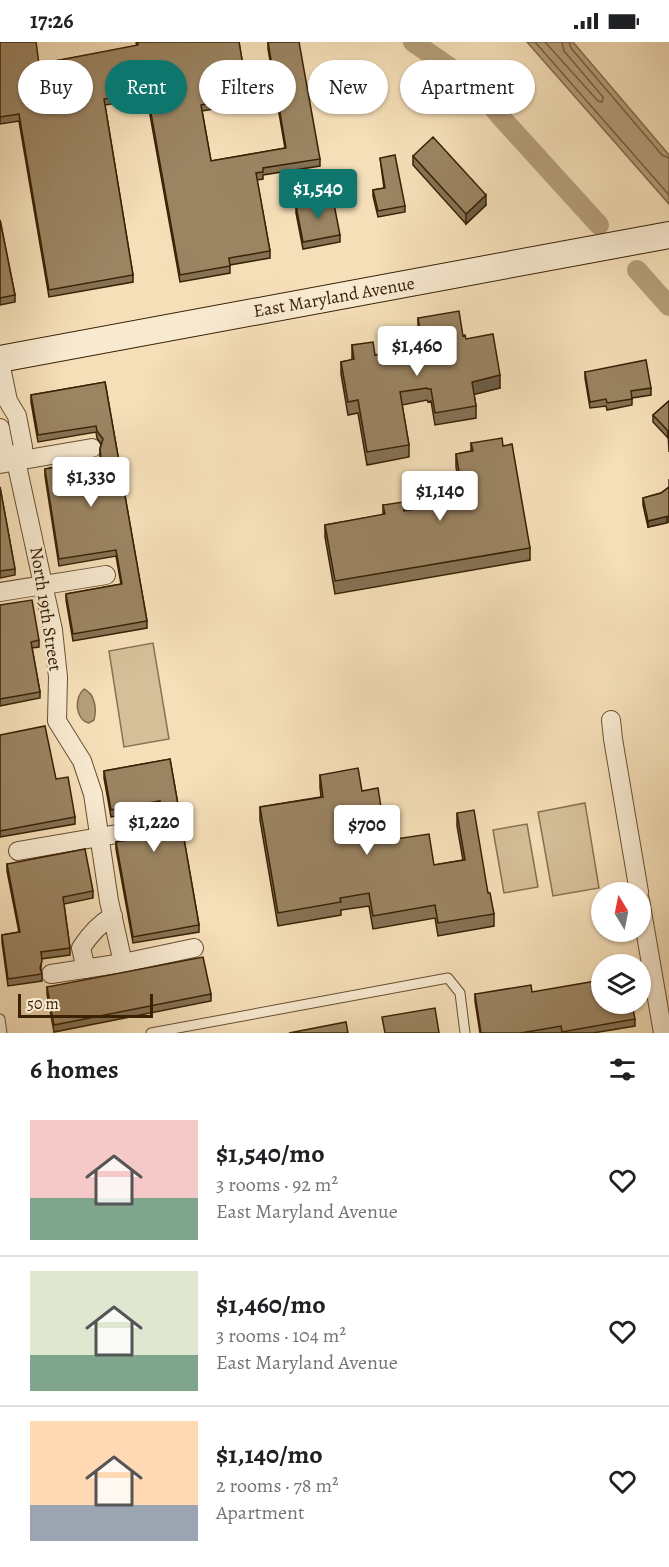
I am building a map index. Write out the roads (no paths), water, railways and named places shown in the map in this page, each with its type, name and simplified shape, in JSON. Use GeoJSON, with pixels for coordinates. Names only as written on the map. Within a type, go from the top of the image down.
{"type":"FeatureCollection","features":[{"type":"Feature","properties":{"kind":"street","name":"East Maryland Avenue"},"geometry":{"type":"LineString","coordinates":[[0,360],[669,236]]}},
{"type":"Feature","properties":{"kind":"street","name":"North 19th Street"},"geometry":{"type":"LineString","coordinates":[[0,360],[8,401],[17,416],[23,447],[8,462]]}},
{"type":"Feature","properties":{"kind":"street"},"geometry":{"type":"LineString","coordinates":[[0,418],[8,401]]}},
{"type":"Feature","properties":{"kind":"street","name":"North 19th Street"},"geometry":{"type":"LineString","coordinates":[[0,428],[4,449],[44,584],[58,677],[57,721],[82,761],[93,794],[123,963]]}},
{"type":"Feature","properties":{"kind":"street"},"geometry":{"type":"LineString","coordinates":[[8,462],[92,448]]}},
{"type":"Feature","properties":{"kind":"street"},"geometry":{"type":"LineString","coordinates":[[0,592],[106,575]]}},
{"type":"Feature","properties":{"kind":"street"},"geometry":{"type":"LineString","coordinates":[[611,720],[637,882]]}},
{"type":"Feature","properties":{"kind":"street"},"geometry":{"type":"LineString","coordinates":[[18,851],[152,828]]}},
{"type":"Feature","properties":{"kind":"street"},"geometry":{"type":"LineString","coordinates":[[86,969],[81,948],[91,933],[103,921],[113,916]]}},
{"type":"Feature","properties":{"kind":"street"},"geometry":{"type":"LineString","coordinates":[[647,942],[663,1033]]}},
{"type":"Feature","properties":{"kind":"street"},"geometry":{"type":"LineString","coordinates":[[51,974],[123,963],[194,948]]}},
{"type":"Feature","properties":{"kind":"lane"},"geometry":{"type":"LineString","coordinates":[[151,1033],[448,978],[460,993],[465,1033]]}},
{"type":"Feature","properties":{"kind":"lane"},"geometry":{"type":"LineString","coordinates":[[0,1018],[2,1033]]}},
{"type":"Feature","properties":{"kind":"water"},"geometry":{"type":"Polygon","coordinates":[[[527,42],[573,42],[669,155],[669,204],[527,42]]]}},
{"type":"Feature","properties":{"kind":"water"},"geometry":{"type":"Polygon","coordinates":[[[84,689],[91,694],[95,707],[94,720],[89,723],[81,718],[77,702],[84,689]]]}},
{"type":"Feature","properties":{"kind":"waterway"},"geometry":{"type":"LineString","coordinates":[[413,42],[474,84],[499,115],[599,225]]}},
{"type":"Feature","properties":{"kind":"waterway"},"geometry":{"type":"LineString","coordinates":[[637,270],[669,306]]}}]}
